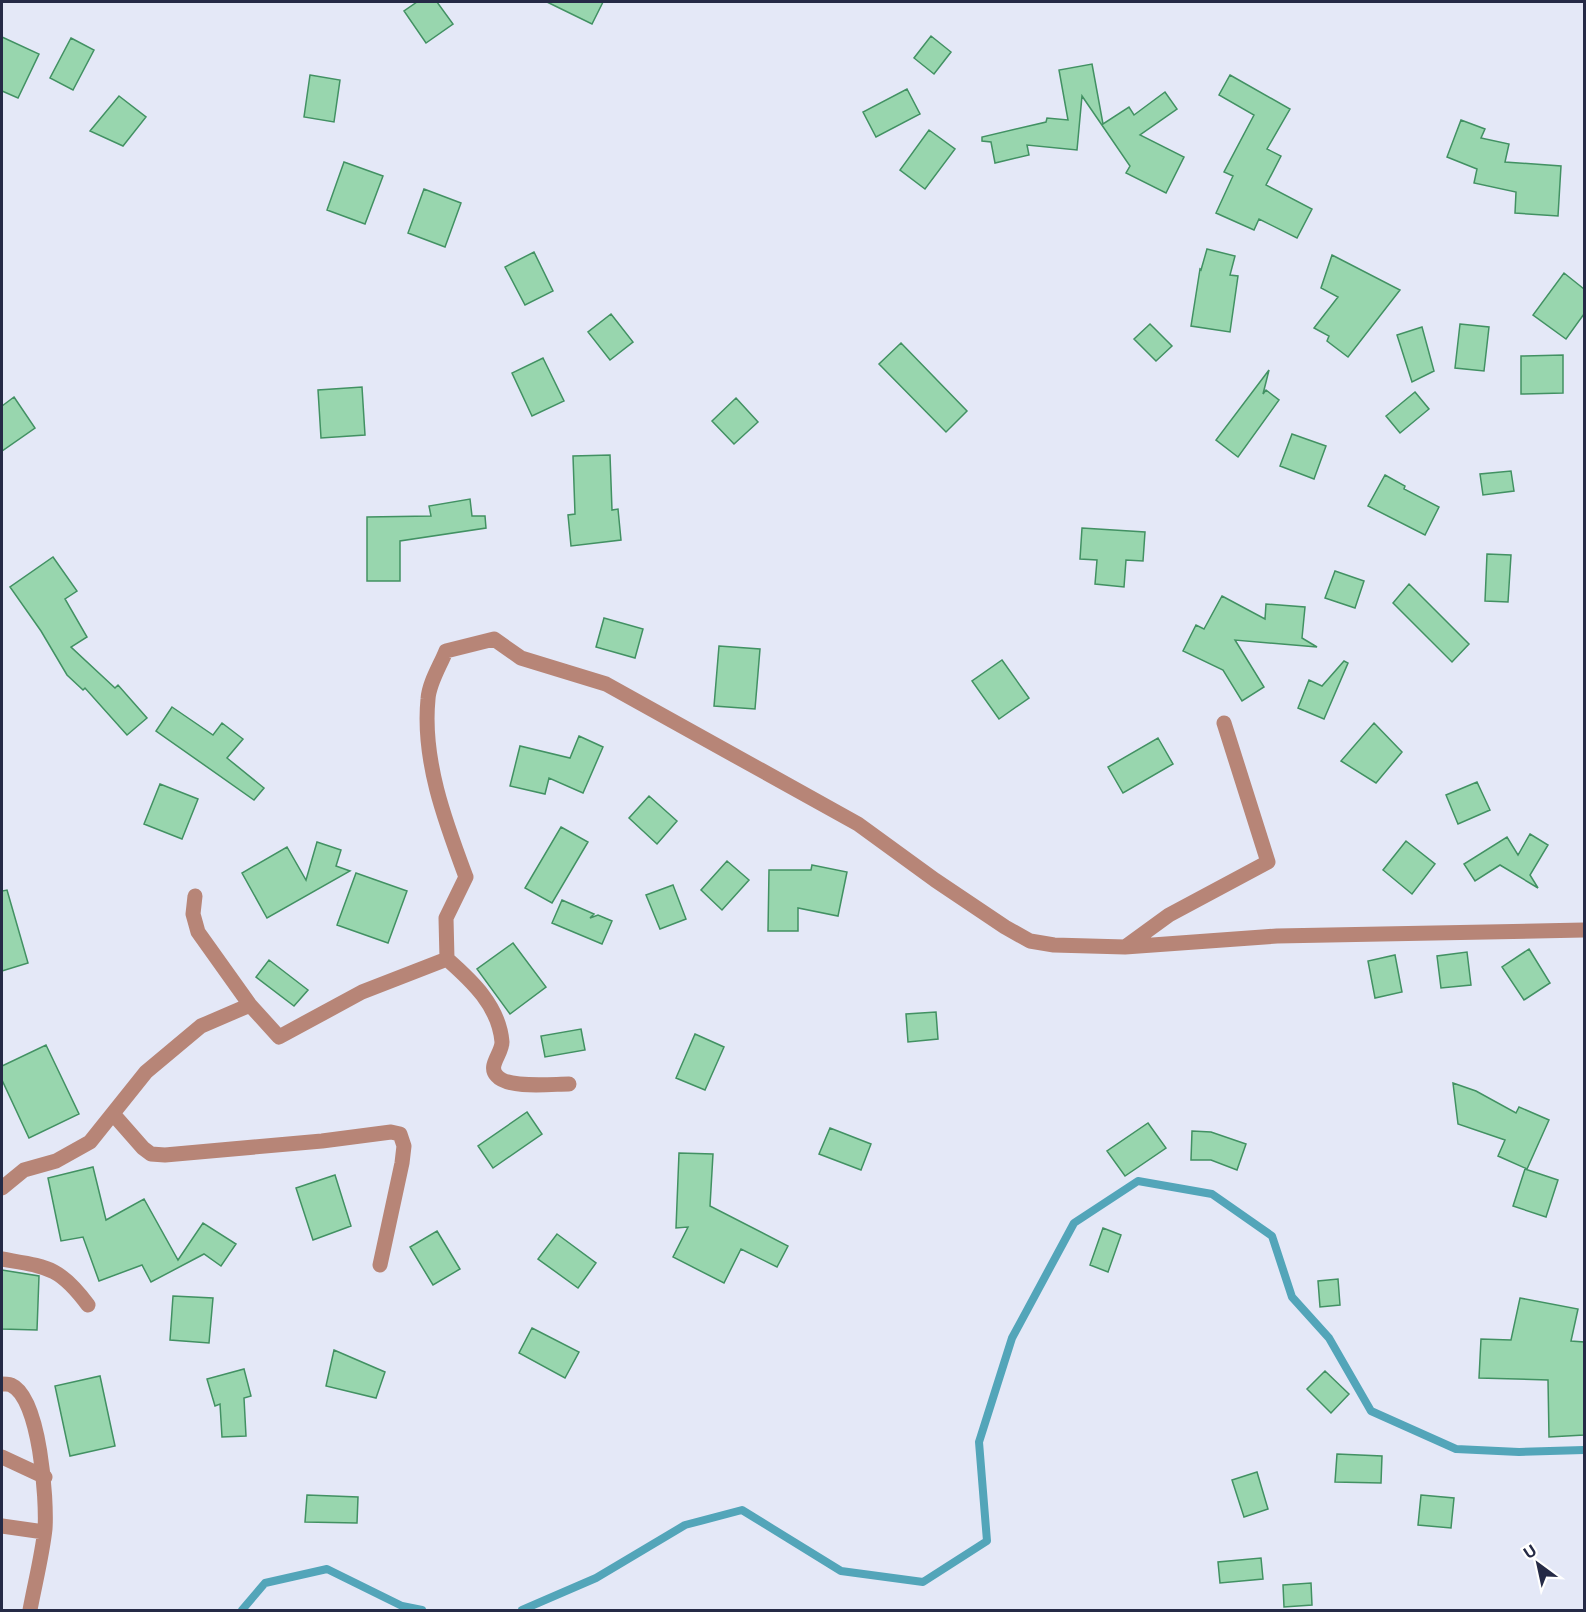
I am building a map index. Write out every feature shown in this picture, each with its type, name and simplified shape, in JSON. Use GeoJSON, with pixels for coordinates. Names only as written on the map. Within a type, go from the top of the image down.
{"type":"FeatureCollection","features":[{"type":"Feature","properties":{"kind":"street"},"geometry":{"type":"LineString","coordinates":[[569,1084],[507,1083],[497,1077],[493,1070],[494,1062],[501,1051],[502,1041],[496,1017],[482,994],[447,959],[446,918],[466,877],[448,827],[429,756],[428,697],[446,651],[495,639],[521,658],[606,684],[858,824],[944,886],[1030,941],[1054,945],[1125,947],[1277,936],[1584,930]]}},
{"type":"Feature","properties":{"kind":"street"},"geometry":{"type":"LineString","coordinates":[[1125,947],[1169,915],[1268,862],[1224,723]]}},
{"type":"Feature","properties":{"kind":"street"},"geometry":{"type":"LineString","coordinates":[[195,896],[193,914],[198,932],[250,1005],[279,1037],[362,992],[447,959]]}},
{"type":"Feature","properties":{"kind":"street"},"geometry":{"type":"LineString","coordinates":[[2,1188],[24,1170],[56,1161],[90,1142],[146,1072],[201,1026],[250,1005]]}},
{"type":"Feature","properties":{"kind":"street"},"geometry":{"type":"LineString","coordinates":[[114,1114],[143,1148],[151,1154],[165,1155],[322,1141],[391,1132],[400,1134],[404,1146],[402,1163],[380,1265]]}},
{"type":"Feature","properties":{"kind":"street"},"geometry":{"type":"LineString","coordinates":[[2,1259],[43,1266],[61,1275],[72,1284],[88,1305]]}},
{"type":"Feature","properties":{"kind":"street"},"geometry":{"type":"LineString","coordinates":[[2,1384],[10,1384],[22,1394],[29,1406],[45,1477],[44,1532],[30,1611]]}},
{"type":"Feature","properties":{"kind":"street"},"geometry":{"type":"LineString","coordinates":[[2,1457],[45,1477]]}},
{"type":"Feature","properties":{"kind":"street"},"geometry":{"type":"LineString","coordinates":[[2,1526],[44,1532]]}},
{"type":"Feature","properties":{"kind":"building"},"geometry":{"type":"Polygon","coordinates":[[[417,2],[437,2],[453,24],[426,43],[404,11],[417,2]]]}},
{"type":"Feature","properties":{"kind":"building"},"geometry":{"type":"Polygon","coordinates":[[[547,2],[603,2],[592,24],[547,2]]]}},
{"type":"Feature","properties":{"kind":"building"},"geometry":{"type":"Polygon","coordinates":[[[931,36],[951,52],[934,74],[914,58],[931,36]]]}},
{"type":"Feature","properties":{"kind":"building"},"geometry":{"type":"Polygon","coordinates":[[[2,37],[39,54],[18,98],[2,91],[2,37]]]}},
{"type":"Feature","properties":{"kind":"building"},"geometry":{"type":"Polygon","coordinates":[[[71,38],[94,50],[73,90],[50,78],[71,38]]]}},
{"type":"Feature","properties":{"kind":"building"},"geometry":{"type":"Polygon","coordinates":[[[1092,64],[1103,124],[1129,107],[1134,115],[1165,92],[1177,109],[1140,135],[1184,157],[1166,193],[1126,173],[1130,166],[1082,96],[1077,150],[1027,145],[1029,155],[995,163],[991,142],[982,141],[982,137],[1046,122],[1047,118],[1068,120],[1059,70],[1092,64]]]}},
{"type":"Feature","properties":{"kind":"building"},"geometry":{"type":"Polygon","coordinates":[[[310,75],[340,80],[334,122],[304,117],[310,75]]]}},
{"type":"Feature","properties":{"kind":"building"},"geometry":{"type":"Polygon","coordinates":[[[1230,75],[1290,109],[1267,149],[1281,156],[1266,185],[1312,209],[1297,238],[1259,219],[1254,230],[1216,213],[1233,176],[1224,172],[1254,115],[1219,95],[1230,75]]]}},
{"type":"Feature","properties":{"kind":"building"},"geometry":{"type":"Polygon","coordinates":[[[907,89],[920,114],[876,137],[863,112],[907,89]]]}},
{"type":"Feature","properties":{"kind":"building"},"geometry":{"type":"Polygon","coordinates":[[[119,96],[146,117],[123,146],[90,131],[119,96]]]}},
{"type":"Feature","properties":{"kind":"building"},"geometry":{"type":"Polygon","coordinates":[[[1461,120],[1485,129],[1481,138],[1509,144],[1505,162],[1561,166],[1558,216],[1515,213],[1516,192],[1474,183],[1477,169],[1447,157],[1461,120]]]}},
{"type":"Feature","properties":{"kind":"building"},"geometry":{"type":"Polygon","coordinates":[[[929,130],[955,149],[925,189],[900,170],[929,130]]]}},
{"type":"Feature","properties":{"kind":"building"},"geometry":{"type":"Polygon","coordinates":[[[344,162],[383,176],[365,224],[327,210],[344,162]]]}},
{"type":"Feature","properties":{"kind":"building"},"geometry":{"type":"Polygon","coordinates":[[[424,189],[461,203],[445,247],[408,233],[424,189]]]}},
{"type":"Feature","properties":{"kind":"building"},"geometry":{"type":"Polygon","coordinates":[[[1207,249],[1235,256],[1230,275],[1238,276],[1230,332],[1191,326],[1200,269],[1207,249]]]}},
{"type":"Feature","properties":{"kind":"building"},"geometry":{"type":"Polygon","coordinates":[[[534,252],[553,291],[525,305],[505,267],[534,252]]]}},
{"type":"Feature","properties":{"kind":"building"},"geometry":{"type":"Polygon","coordinates":[[[1332,255],[1400,290],[1348,357],[1327,341],[1329,336],[1314,328],[1338,297],[1321,288],[1332,255]]]}},
{"type":"Feature","properties":{"kind":"building"},"geometry":{"type":"Polygon","coordinates":[[[1564,273],[1584,289],[1584,314],[1566,339],[1533,315],[1564,273]]]}},
{"type":"Feature","properties":{"kind":"building"},"geometry":{"type":"Polygon","coordinates":[[[611,314],[633,342],[610,360],[588,332],[611,314]]]}},
{"type":"Feature","properties":{"kind":"building"},"geometry":{"type":"Polygon","coordinates":[[[1150,324],[1172,346],[1156,361],[1134,339],[1150,324]]]}},
{"type":"Feature","properties":{"kind":"building"},"geometry":{"type":"Polygon","coordinates":[[[1460,324],[1489,327],[1484,371],[1455,368],[1460,324]]]}},
{"type":"Feature","properties":{"kind":"building"},"geometry":{"type":"Polygon","coordinates":[[[1422,327],[1434,371],[1412,382],[1397,335],[1422,327]]]}},
{"type":"Feature","properties":{"kind":"building"},"geometry":{"type":"Polygon","coordinates":[[[901,343],[967,411],[946,432],[879,364],[901,343]]]}},
{"type":"Feature","properties":{"kind":"building"},"geometry":{"type":"Polygon","coordinates":[[[1563,355],[1563,393],[1521,394],[1521,356],[1563,355]]]}},
{"type":"Feature","properties":{"kind":"building"},"geometry":{"type":"Polygon","coordinates":[[[543,358],[564,401],[532,416],[512,373],[543,358]]]}},
{"type":"Feature","properties":{"kind":"building"},"geometry":{"type":"Polygon","coordinates":[[[1269,370],[1263,394],[1266,390],[1279,400],[1238,457],[1216,440],[1269,370]]]}},
{"type":"Feature","properties":{"kind":"building"},"geometry":{"type":"Polygon","coordinates":[[[362,387],[365,435],[321,438],[318,390],[362,387]]]}},
{"type":"Feature","properties":{"kind":"building"},"geometry":{"type":"Polygon","coordinates":[[[1415,392],[1429,409],[1400,433],[1386,416],[1415,392]]]}},
{"type":"Feature","properties":{"kind":"building"},"geometry":{"type":"Polygon","coordinates":[[[14,397],[35,428],[2,451],[2,406],[14,397]]]}},
{"type":"Feature","properties":{"kind":"building"},"geometry":{"type":"Polygon","coordinates":[[[736,398],[758,422],[734,444],[712,421],[736,398]]]}},
{"type":"Feature","properties":{"kind":"building"},"geometry":{"type":"Polygon","coordinates":[[[1292,434],[1326,446],[1314,479],[1280,466],[1292,434]]]}},
{"type":"Feature","properties":{"kind":"building"},"geometry":{"type":"Polygon","coordinates":[[[610,455],[612,510],[618,509],[621,540],[571,546],[568,515],[575,514],[573,456],[610,455]]]}},
{"type":"Feature","properties":{"kind":"building"},"geometry":{"type":"Polygon","coordinates":[[[1511,471],[1514,491],[1483,495],[1480,474],[1511,471]]]}},
{"type":"Feature","properties":{"kind":"building"},"geometry":{"type":"Polygon","coordinates":[[[1385,475],[1405,486],[1404,489],[1439,507],[1425,535],[1368,506],[1385,475]]]}},
{"type":"Feature","properties":{"kind":"building"},"geometry":{"type":"Polygon","coordinates":[[[470,499],[472,516],[485,516],[486,528],[400,541],[400,581],[367,581],[367,517],[431,516],[429,506],[470,499]]]}},
{"type":"Feature","properties":{"kind":"building"},"geometry":{"type":"Polygon","coordinates":[[[1082,528],[1145,532],[1143,561],[1126,560],[1124,587],[1095,584],[1097,560],[1080,559],[1082,528]]]}},
{"type":"Feature","properties":{"kind":"building"},"geometry":{"type":"Polygon","coordinates":[[[1487,554],[1511,555],[1508,602],[1485,601],[1487,554]]]}},
{"type":"Feature","properties":{"kind":"building"},"geometry":{"type":"Polygon","coordinates":[[[53,557],[77,591],[65,599],[87,637],[71,647],[115,688],[118,685],[147,718],[127,735],[85,688],[83,690],[67,675],[41,631],[10,587],[53,557]]]}},
{"type":"Feature","properties":{"kind":"building"},"geometry":{"type":"Polygon","coordinates":[[[1335,571],[1364,581],[1355,608],[1325,598],[1335,571]]]}},
{"type":"Feature","properties":{"kind":"building"},"geometry":{"type":"Polygon","coordinates":[[[1409,584],[1469,644],[1452,662],[1393,603],[1409,584]]]}},
{"type":"Feature","properties":{"kind":"building"},"geometry":{"type":"Polygon","coordinates":[[[1222,596],[1265,619],[1266,604],[1305,607],[1302,638],[1317,647],[1235,640],[1264,687],[1242,701],[1223,670],[1183,651],[1196,625],[1204,629],[1222,596]]]}},
{"type":"Feature","properties":{"kind":"building"},"geometry":{"type":"Polygon","coordinates":[[[604,618],[643,629],[635,658],[596,647],[604,618]]]}},
{"type":"Feature","properties":{"kind":"building"},"geometry":{"type":"Polygon","coordinates":[[[719,646],[760,649],[755,709],[714,706],[719,646]]]}},
{"type":"Feature","properties":{"kind":"building"},"geometry":{"type":"Polygon","coordinates":[[[1002,660],[1029,698],[999,719],[972,681],[1002,660]]]}},
{"type":"Feature","properties":{"kind":"building"},"geometry":{"type":"Polygon","coordinates":[[[1344,661],[1348,663],[1324,719],[1298,708],[1309,680],[1322,686],[1344,661]]]}},
{"type":"Feature","properties":{"kind":"building"},"geometry":{"type":"Polygon","coordinates":[[[172,707],[213,735],[222,723],[243,739],[227,758],[264,788],[254,800],[156,731],[172,707]]]}},
{"type":"Feature","properties":{"kind":"building"},"geometry":{"type":"Polygon","coordinates":[[[1374,723],[1402,752],[1376,783],[1341,761],[1374,723]]]}},
{"type":"Feature","properties":{"kind":"building"},"geometry":{"type":"Polygon","coordinates":[[[579,736],[603,747],[583,793],[549,778],[545,794],[510,786],[520,746],[570,758],[579,736]]]}},
{"type":"Feature","properties":{"kind":"building"},"geometry":{"type":"Polygon","coordinates":[[[1158,738],[1173,764],[1123,793],[1108,767],[1158,738]]]}},
{"type":"Feature","properties":{"kind":"building"},"geometry":{"type":"Polygon","coordinates":[[[1477,782],[1490,810],[1458,824],[1446,795],[1477,782]]]}},
{"type":"Feature","properties":{"kind":"building"},"geometry":{"type":"Polygon","coordinates":[[[160,784],[198,799],[182,839],[144,824],[160,784]]]}},
{"type":"Feature","properties":{"kind":"building"},"geometry":{"type":"Polygon","coordinates":[[[649,796],[677,821],[657,844],[629,818],[649,796]]]}},
{"type":"Feature","properties":{"kind":"building"},"geometry":{"type":"Polygon","coordinates":[[[561,827],[588,842],[552,903],[525,888],[561,827]]]}},
{"type":"Feature","properties":{"kind":"building"},"geometry":{"type":"Polygon","coordinates":[[[1530,834],[1548,845],[1530,875],[1538,888],[1500,865],[1475,881],[1464,864],[1507,837],[1518,855],[1530,834]]]}},
{"type":"Feature","properties":{"kind":"building"},"geometry":{"type":"Polygon","coordinates":[[[1406,841],[1435,864],[1412,894],[1383,870],[1406,841]]]}},
{"type":"Feature","properties":{"kind":"building"},"geometry":{"type":"Polygon","coordinates":[[[317,842],[341,850],[336,866],[350,871],[267,918],[242,873],[287,847],[306,880],[317,842]]]}},
{"type":"Feature","properties":{"kind":"building"},"geometry":{"type":"Polygon","coordinates":[[[727,861],[749,880],[722,910],[701,890],[727,861]]]}},
{"type":"Feature","properties":{"kind":"building"},"geometry":{"type":"Polygon","coordinates":[[[812,865],[847,872],[838,916],[798,908],[798,931],[768,931],[769,870],[811,870],[812,865]]]}},
{"type":"Feature","properties":{"kind":"building"},"geometry":{"type":"Polygon","coordinates":[[[356,873],[407,891],[388,943],[337,925],[356,873]]]}},
{"type":"Feature","properties":{"kind":"building"},"geometry":{"type":"Polygon","coordinates":[[[673,885],[686,919],[660,929],[646,895],[673,885]]]}},
{"type":"Feature","properties":{"kind":"building"},"geometry":{"type":"Polygon","coordinates":[[[7,890],[28,963],[2,971],[2,891],[7,890]]]}},
{"type":"Feature","properties":{"kind":"building"},"geometry":{"type":"Polygon","coordinates":[[[562,900],[594,914],[590,918],[598,915],[612,921],[602,944],[552,923],[562,900]]]}},
{"type":"Feature","properties":{"kind":"building"},"geometry":{"type":"Polygon","coordinates":[[[513,943],[546,987],[510,1014],[477,969],[513,943]]]}},
{"type":"Feature","properties":{"kind":"building"},"geometry":{"type":"Polygon","coordinates":[[[1529,949],[1550,983],[1524,1000],[1502,967],[1529,949]]]}},
{"type":"Feature","properties":{"kind":"building"},"geometry":{"type":"Polygon","coordinates":[[[1467,952],[1471,985],[1441,988],[1437,956],[1467,952]]]}},
{"type":"Feature","properties":{"kind":"building"},"geometry":{"type":"Polygon","coordinates":[[[1395,955],[1402,992],[1375,998],[1368,961],[1395,955]]]}},
{"type":"Feature","properties":{"kind":"building"},"geometry":{"type":"Polygon","coordinates":[[[269,960],[308,990],[294,1006],[256,977],[269,960]]]}},
{"type":"Feature","properties":{"kind":"building"},"geometry":{"type":"Polygon","coordinates":[[[936,1012],[938,1039],[908,1042],[906,1014],[936,1012]]]}},
{"type":"Feature","properties":{"kind":"building"},"geometry":{"type":"Polygon","coordinates":[[[581,1029],[585,1050],[545,1057],[541,1036],[581,1029]]]}},
{"type":"Feature","properties":{"kind":"building"},"geometry":{"type":"Polygon","coordinates":[[[695,1034],[724,1047],[705,1090],[676,1078],[695,1034]]]}},
{"type":"Feature","properties":{"kind":"building"},"geometry":{"type":"Polygon","coordinates":[[[46,1045],[79,1114],[29,1138],[2,1080],[2,1066],[46,1045]]]}},
{"type":"Feature","properties":{"kind":"building"},"geometry":{"type":"Polygon","coordinates":[[[1453,1083],[1476,1091],[1516,1113],[1519,1107],[1549,1120],[1527,1169],[1498,1156],[1505,1140],[1458,1124],[1453,1083]]]}},
{"type":"Feature","properties":{"kind":"building"},"geometry":{"type":"Polygon","coordinates":[[[527,1112],[542,1134],[493,1168],[478,1146],[527,1112]]]}},
{"type":"Feature","properties":{"kind":"building"},"geometry":{"type":"Polygon","coordinates":[[[1148,1123],[1166,1148],[1125,1176],[1107,1151],[1148,1123]]]}},
{"type":"Feature","properties":{"kind":"building"},"geometry":{"type":"Polygon","coordinates":[[[830,1128],[871,1144],[861,1170],[819,1154],[830,1128]]]}},
{"type":"Feature","properties":{"kind":"building"},"geometry":{"type":"Polygon","coordinates":[[[1192,1131],[1211,1132],[1246,1144],[1237,1170],[1211,1160],[1191,1160],[1192,1131]]]}},
{"type":"Feature","properties":{"kind":"building"},"geometry":{"type":"Polygon","coordinates":[[[679,1153],[713,1154],[710,1206],[788,1246],[777,1267],[741,1249],[724,1283],[673,1257],[688,1227],[676,1228],[679,1153]]]}},
{"type":"Feature","properties":{"kind":"building"},"geometry":{"type":"Polygon","coordinates":[[[93,1167],[106,1220],[144,1199],[178,1260],[203,1223],[236,1244],[221,1266],[204,1254],[151,1282],[142,1265],[99,1281],[83,1237],[61,1241],[48,1178],[93,1167]]]}},
{"type":"Feature","properties":{"kind":"building"},"geometry":{"type":"Polygon","coordinates":[[[1525,1169],[1558,1180],[1546,1217],[1513,1206],[1525,1169]]]}},
{"type":"Feature","properties":{"kind":"building"},"geometry":{"type":"Polygon","coordinates":[[[335,1175],[351,1226],[313,1240],[296,1188],[335,1175]]]}},
{"type":"Feature","properties":{"kind":"building"},"geometry":{"type":"Polygon","coordinates":[[[1103,1228],[1121,1235],[1108,1272],[1090,1265],[1103,1228]]]}},
{"type":"Feature","properties":{"kind":"building"},"geometry":{"type":"Polygon","coordinates":[[[437,1231],[460,1269],[433,1285],[410,1247],[437,1231]]]}},
{"type":"Feature","properties":{"kind":"building"},"geometry":{"type":"Polygon","coordinates":[[[557,1234],[596,1263],[578,1288],[538,1259],[557,1234]]]}},
{"type":"Feature","properties":{"kind":"building"},"geometry":{"type":"Polygon","coordinates":[[[2,1270],[39,1276],[37,1330],[2,1329],[2,1270]]]}},
{"type":"Feature","properties":{"kind":"building"},"geometry":{"type":"Polygon","coordinates":[[[1338,1279],[1340,1305],[1320,1307],[1318,1281],[1338,1279]]]}},
{"type":"Feature","properties":{"kind":"building"},"geometry":{"type":"Polygon","coordinates":[[[173,1296],[213,1298],[209,1343],[170,1340],[173,1296]]]}},
{"type":"Feature","properties":{"kind":"building"},"geometry":{"type":"Polygon","coordinates":[[[1520,1298],[1578,1309],[1571,1341],[1584,1342],[1584,1435],[1549,1437],[1548,1380],[1479,1378],[1481,1339],[1511,1340],[1520,1298]]]}},
{"type":"Feature","properties":{"kind":"building"},"geometry":{"type":"Polygon","coordinates":[[[532,1328],[579,1352],[565,1378],[519,1353],[532,1328]]]}},
{"type":"Feature","properties":{"kind":"building"},"geometry":{"type":"Polygon","coordinates":[[[334,1350],[385,1372],[376,1398],[326,1386],[334,1350]]]}},
{"type":"Feature","properties":{"kind":"building"},"geometry":{"type":"Polygon","coordinates":[[[244,1369],[251,1396],[244,1398],[246,1436],[222,1437],[220,1404],[215,1406],[207,1379],[244,1369]]]}},
{"type":"Feature","properties":{"kind":"building"},"geometry":{"type":"Polygon","coordinates":[[[1325,1371],[1349,1394],[1331,1413],[1307,1389],[1325,1371]]]}},
{"type":"Feature","properties":{"kind":"building"},"geometry":{"type":"Polygon","coordinates":[[[100,1376],[115,1446],[70,1456],[55,1386],[100,1376]]]}},
{"type":"Feature","properties":{"kind":"building"},"geometry":{"type":"Polygon","coordinates":[[[1337,1454],[1382,1456],[1381,1483],[1335,1482],[1337,1454]]]}},
{"type":"Feature","properties":{"kind":"building"},"geometry":{"type":"Polygon","coordinates":[[[1257,1472],[1268,1509],[1244,1517],[1232,1480],[1257,1472]]]}},
{"type":"Feature","properties":{"kind":"building"},"geometry":{"type":"Polygon","coordinates":[[[307,1495],[358,1497],[357,1523],[305,1522],[307,1495]]]}},
{"type":"Feature","properties":{"kind":"building"},"geometry":{"type":"Polygon","coordinates":[[[1421,1495],[1454,1498],[1451,1528],[1418,1525],[1421,1495]]]}},
{"type":"Feature","properties":{"kind":"building"},"geometry":{"type":"Polygon","coordinates":[[[1261,1558],[1263,1579],[1220,1583],[1218,1562],[1261,1558]]]}},
{"type":"Feature","properties":{"kind":"building"},"geometry":{"type":"Polygon","coordinates":[[[1311,1583],[1312,1605],[1284,1607],[1283,1585],[1311,1583]]]}},
{"type":"Feature","properties":{"kind":"waterway"},"geometry":{"type":"LineString","coordinates":[[522,1610],[596,1578],[685,1525],[742,1510],[841,1571],[923,1582],[987,1541],[979,1442],[1012,1338],[1074,1223],[1138,1181],[1212,1194],[1272,1236],[1292,1297],[1329,1338],[1371,1411],[1456,1449],[1519,1452],[1584,1450]]}},
{"type":"Feature","properties":{"kind":"waterway"},"geometry":{"type":"LineString","coordinates":[[242,1610],[265,1583],[327,1569],[402,1606],[422,1610]]}}]}
